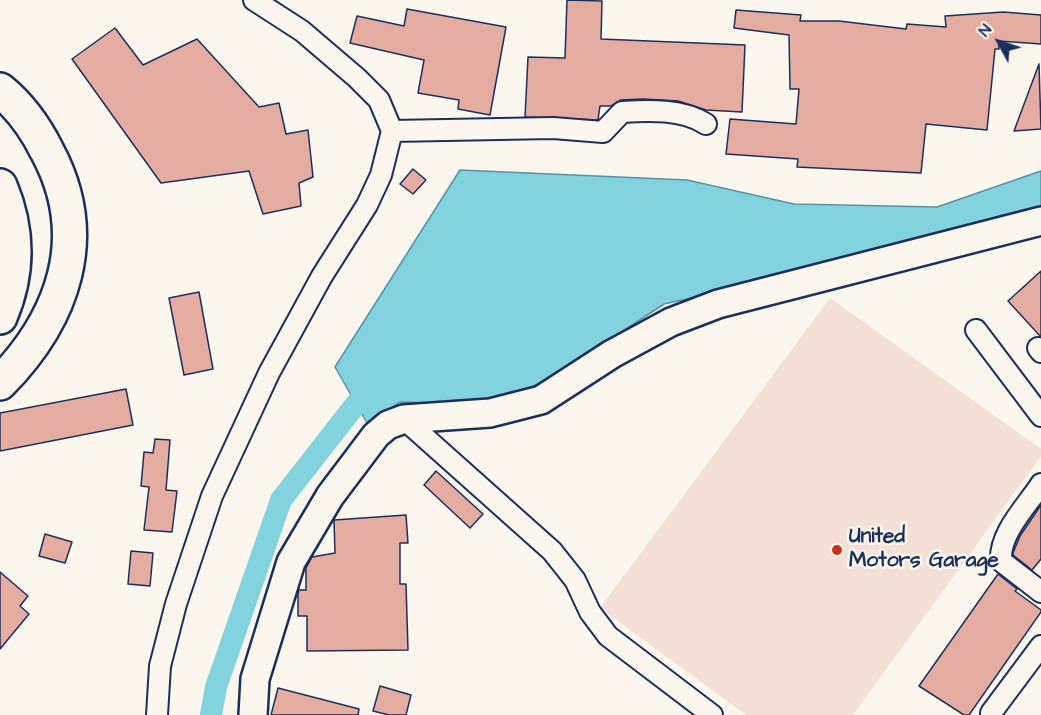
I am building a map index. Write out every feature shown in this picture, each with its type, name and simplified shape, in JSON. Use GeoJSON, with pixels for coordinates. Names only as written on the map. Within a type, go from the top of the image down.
{"type":"FeatureCollection","features":[{"type":"Feature","properties":{"kind":"highway"},"geometry":{"type":"LineString","coordinates":[[0,90],[26,116],[54,162],[69,206],[71,226],[64,278],[49,320],[19,363],[0,383]]}},
{"type":"Feature","properties":{"kind":"highway"},"geometry":{"type":"LineString","coordinates":[[0,186],[11,214],[15,260],[12,283],[0,317]]}},
{"type":"Feature","properties":{"kind":"street"},"geometry":{"type":"LineString","coordinates":[[157,715],[160,666],[176,604],[212,496],[269,373],[295,324],[367,205],[381,175],[392,131],[379,100],[357,78],[302,31],[254,0]]}},
{"type":"Feature","properties":{"kind":"street"},"geometry":{"type":"LineString","coordinates":[[392,131],[553,128],[603,132],[622,112],[640,110],[693,115],[706,123]]}},
{"type":"Feature","properties":{"kind":"street"},"geometry":{"type":"LineString","coordinates":[[254,715],[255,679],[291,562],[330,496],[376,435],[388,425],[404,419],[490,413],[541,399],[612,354],[671,322],[718,304],[1041,221]]}},
{"type":"Feature","properties":{"kind":"street"},"geometry":{"type":"LineString","coordinates":[[976,330],[1041,416]]}},
{"type":"Feature","properties":{"kind":"street"},"geometry":{"type":"LineString","coordinates":[[404,419],[552,551],[575,580],[590,612],[608,636],[712,715]]}},
{"type":"Feature","properties":{"kind":"street"},"geometry":{"type":"LineString","coordinates":[[1041,484],[1004,540],[1000,553],[1001,561],[1041,592]]}},
{"type":"Feature","properties":{"kind":"street"},"geometry":{"type":"LineString","coordinates":[[991,713],[1041,646]]}},
{"type":"Feature","properties":{"kind":"shaded area"},"geometry":{"type":"Polygon","coordinates":[[[830,298],[1041,449],[1041,456],[853,715],[746,715],[600,608],[830,298]]]}},
{"type":"Feature","properties":{"kind":"water"},"geometry":{"type":"Polygon","coordinates":[[[460,170],[687,180],[794,204],[937,207],[1041,171],[1041,210],[940,244],[664,304],[547,381],[484,404],[400,402],[367,423],[335,367],[460,170]]]}},
{"type":"Feature","properties":{"kind":"building"},"geometry":{"type":"Polygon","coordinates":[[[567,0],[602,1],[601,39],[745,45],[742,112],[706,110],[678,101],[643,99],[621,100],[611,106],[600,106],[598,120],[525,117],[528,57],[565,58],[567,0]]]}},
{"type":"Feature","properties":{"kind":"building"},"geometry":{"type":"Polygon","coordinates":[[[407,9],[506,27],[490,115],[458,109],[459,100],[418,93],[424,60],[350,43],[357,16],[404,26],[407,9]]]}},
{"type":"Feature","properties":{"kind":"building"},"geometry":{"type":"Polygon","coordinates":[[[736,10],[801,15],[800,21],[839,21],[906,29],[907,24],[946,27],[945,16],[1003,12],[1041,15],[1041,44],[999,41],[999,49],[995,49],[987,130],[926,124],[921,173],[797,167],[798,159],[726,154],[730,119],[796,124],[799,89],[790,89],[789,35],[734,28],[736,10]]]}},
{"type":"Feature","properties":{"kind":"building"},"geometry":{"type":"Polygon","coordinates":[[[115,28],[143,65],[197,39],[259,107],[279,103],[286,134],[308,130],[313,177],[299,183],[301,206],[263,214],[249,171],[161,183],[72,59],[115,28]]]}},
{"type":"Feature","properties":{"kind":"building"},"geometry":{"type":"Polygon","coordinates":[[[1039,64],[1041,129],[1014,131],[1039,64]]]}},
{"type":"Feature","properties":{"kind":"building"},"geometry":{"type":"Polygon","coordinates":[[[413,169],[426,180],[413,194],[400,184],[413,169]]]}},
{"type":"Feature","properties":{"kind":"building"},"geometry":{"type":"Polygon","coordinates":[[[1041,271],[1041,337],[1008,301],[1041,271]]]}},
{"type":"Feature","properties":{"kind":"building"},"geometry":{"type":"Polygon","coordinates":[[[199,292],[213,369],[184,375],[169,298],[199,292]]]}},
{"type":"Feature","properties":{"kind":"building"},"geometry":{"type":"Polygon","coordinates":[[[126,389],[133,425],[0,451],[0,413],[126,389]]]}},
{"type":"Feature","properties":{"kind":"building"},"geometry":{"type":"Polygon","coordinates":[[[155,439],[170,440],[166,490],[177,491],[172,532],[144,530],[149,487],[141,486],[144,452],[153,453],[155,439]]]}},
{"type":"Feature","properties":{"kind":"building"},"geometry":{"type":"Polygon","coordinates":[[[436,471],[483,514],[470,528],[424,485],[436,471]]]}},
{"type":"Feature","properties":{"kind":"building"},"geometry":{"type":"Polygon","coordinates":[[[1041,505],[1041,559],[1032,570],[1013,553],[1020,536],[1041,505]]]}},
{"type":"Feature","properties":{"kind":"building"},"geometry":{"type":"Polygon","coordinates":[[[406,515],[408,543],[400,543],[400,584],[406,584],[408,650],[307,651],[307,616],[298,616],[298,594],[299,590],[306,590],[306,568],[312,557],[335,553],[334,520],[406,515]]]}},
{"type":"Feature","properties":{"kind":"building"},"geometry":{"type":"Polygon","coordinates":[[[45,534],[72,542],[65,563],[39,556],[45,534]]]}},
{"type":"Feature","properties":{"kind":"building"},"geometry":{"type":"Polygon","coordinates":[[[131,551],[153,553],[150,586],[128,584],[131,551]]]}},
{"type":"Feature","properties":{"kind":"building"},"geometry":{"type":"Polygon","coordinates":[[[0,572],[28,596],[20,606],[29,614],[0,649],[0,572]]]}},
{"type":"Feature","properties":{"kind":"building"},"geometry":{"type":"Polygon","coordinates":[[[998,574],[1041,612],[969,715],[964,715],[919,686],[998,574]]]}},
{"type":"Feature","properties":{"kind":"building"},"geometry":{"type":"Polygon","coordinates":[[[380,686],[411,695],[406,715],[389,715],[373,711],[380,686]]]}},
{"type":"Feature","properties":{"kind":"building"},"geometry":{"type":"Polygon","coordinates":[[[278,688],[359,709],[358,715],[271,715],[278,688]]]}},
{"type":"Feature","properties":{"kind":"waterway"},"geometry":{"type":"LineString","coordinates":[[211,715],[216,687],[281,500],[356,404]]}},
{"type":"Feature","properties":{"kind":"place","name":"United Motors Garage"},"geometry":{"type":"Point","coordinates":[837,550]}}]}
